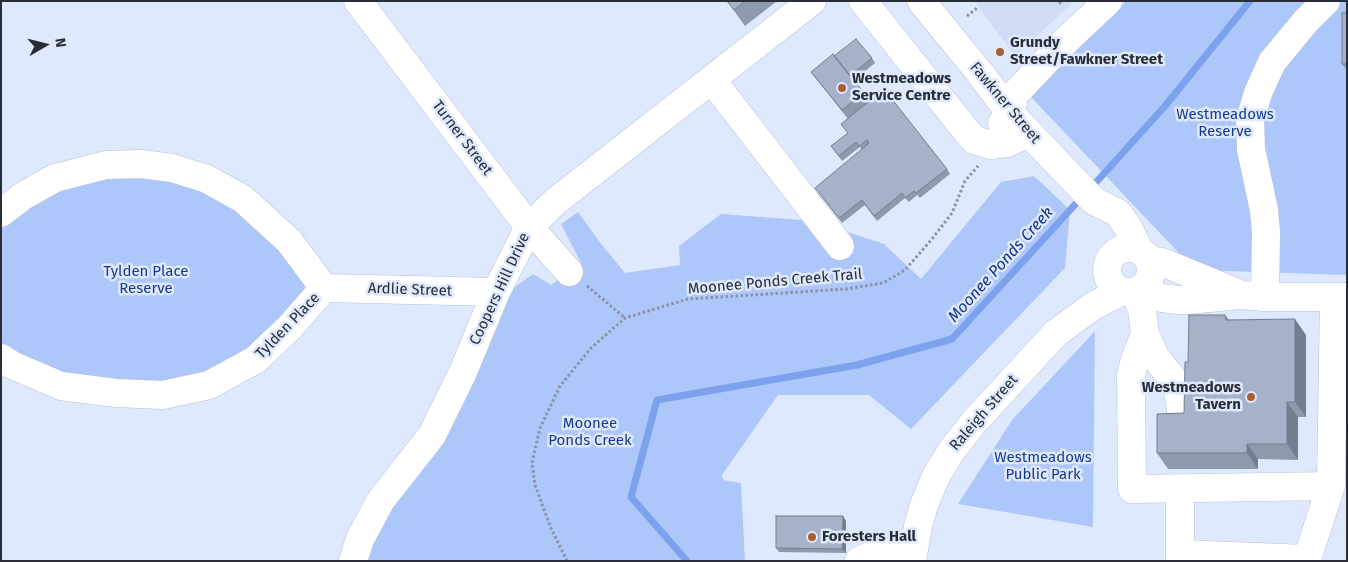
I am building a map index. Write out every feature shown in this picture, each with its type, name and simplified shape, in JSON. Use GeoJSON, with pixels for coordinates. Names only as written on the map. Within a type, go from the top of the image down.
{"type":"FeatureCollection","features":[{"type":"Feature","properties":{"kind":"street","name":"Turner Street"},"geometry":{"type":"LineString","coordinates":[[358,1],[530,226],[569,272]]}},
{"type":"Feature","properties":{"kind":"street","name":"Coopers Hill Drive"},"geometry":{"type":"LineString","coordinates":[[353,561],[360,539],[381,500],[432,435],[462,372],[496,292],[530,226],[556,200],[812,1]]}},
{"type":"Feature","properties":{"kind":"street"},"geometry":{"type":"LineString","coordinates":[[863,1],[974,140],[992,145],[1007,143],[1029,134]]}},
{"type":"Feature","properties":{"kind":"street","name":"Fawkner Street"},"geometry":{"type":"LineString","coordinates":[[921,1],[974,65],[1010,113],[1029,134],[1094,200],[1118,213],[1144,255]]}},
{"type":"Feature","properties":{"kind":"street"},"geometry":{"type":"LineString","coordinates":[[984,143],[991,138],[1010,113],[1015,94],[1059,47],[1108,1]]}},
{"type":"Feature","properties":{"kind":"street"},"geometry":{"type":"LineString","coordinates":[[1253,296],[1266,232],[1264,210],[1251,149],[1250,120],[1258,93],[1272,62],[1306,21],[1326,1]]}},
{"type":"Feature","properties":{"kind":"street"},"geometry":{"type":"LineString","coordinates":[[712,80],[840,246]]}},
{"type":"Feature","properties":{"kind":"street","name":"Tylden Place"},"geometry":{"type":"LineString","coordinates":[[1,213],[23,196],[55,178],[106,165],[141,164],[172,168],[207,179],[243,200],[289,241],[324,288],[290,327],[255,360],[209,385],[200,387],[163,395],[116,393],[61,386],[12,365],[1,358]]}},
{"type":"Feature","properties":{"kind":"street","name":"Fawkner Street"},"geometry":{"type":"LineString","coordinates":[[1094,200],[1105,226],[1110,259]]}},
{"type":"Feature","properties":{"kind":"street"},"geometry":{"type":"LineString","coordinates":[[1180,488],[1180,557],[1307,559],[1331,486],[1340,297],[1253,296],[1187,300],[1162,298],[1116,288],[1111,283],[1106,270],[1110,259],[1118,250],[1132,247],[1144,255],[1253,296]]}},
{"type":"Feature","properties":{"kind":"street"},"geometry":{"type":"LineString","coordinates":[[1133,291],[1150,279],[1152,266],[1144,255]]}},
{"type":"Feature","properties":{"kind":"street","name":"Raleigh Street"},"geometry":{"type":"LineString","coordinates":[[1056,333],[1078,297],[1110,259]]}},
{"type":"Feature","properties":{"kind":"street","name":"Ardlie Street"},"geometry":{"type":"LineString","coordinates":[[324,288],[496,292]]}},
{"type":"Feature","properties":{"kind":"street"},"geometry":{"type":"LineString","coordinates":[[1133,291],[1142,310],[1145,334],[1156,358],[1176,386],[1181,410]]}},
{"type":"Feature","properties":{"kind":"street","name":"Raleigh Street"},"geometry":{"type":"LineString","coordinates":[[912,556],[924,505],[936,476],[952,450],[974,422],[1056,333],[1093,306],[1133,291]]}},
{"type":"Feature","properties":{"kind":"street"},"geometry":{"type":"LineString","coordinates":[[1145,334],[1135,359],[1132,375],[1132,488],[1331,486]]}},
{"type":"Feature","properties":{"kind":"street"},"geometry":{"type":"LineString","coordinates":[[859,561],[876,553],[912,556]]}},
{"type":"Feature","properties":{"kind":"path"},"geometry":{"type":"LineString","coordinates":[[967,16],[977,8]]}},
{"type":"Feature","properties":{"kind":"path","name":"Moonee Ponds Creek Trail"},"geometry":{"type":"LineString","coordinates":[[567,561],[550,526],[536,485],[532,463],[540,428],[560,386],[591,348],[625,318],[688,299],[846,289],[883,283],[905,270],[952,213],[965,181],[979,165],[984,143]]}},
{"type":"Feature","properties":{"kind":"path"},"geometry":{"type":"LineString","coordinates":[[569,272],[625,318]]}},
{"type":"Feature","properties":{"kind":"shaded area"},"geometry":{"type":"Polygon","coordinates":[[[974,1],[1075,1],[1015,56],[974,1]]]}},
{"type":"Feature","properties":{"kind":"green space","name":"Westmeadows Reserve"},"geometry":{"type":"Polygon","coordinates":[[[1126,1],[1347,1],[1347,275],[1195,270],[1031,97],[1126,1]]]}},
{"type":"Feature","properties":{"kind":"green space","name":"Tylden Place Reserve"},"geometry":{"type":"Polygon","coordinates":[[[122,172],[185,180],[268,230],[308,289],[256,347],[193,382],[93,384],[1,348],[1,226],[64,185],[122,172]]]}},
{"type":"Feature","properties":{"kind":"green space","name":"Moonee Ponds Creek"},"geometry":{"type":"Polygon","coordinates":[[[1034,176],[1070,210],[1065,268],[911,429],[869,395],[778,395],[722,475],[723,480],[741,483],[745,561],[366,561],[387,510],[438,451],[475,380],[508,292],[533,274],[551,285],[581,263],[561,224],[578,212],[625,273],[680,265],[679,246],[721,214],[814,221],[884,244],[921,279],[1001,182],[1034,176]]]}},
{"type":"Feature","properties":{"kind":"green space","name":"Westmeadows Public Park"},"geometry":{"type":"Polygon","coordinates":[[[1095,331],[1093,527],[958,504],[1012,420],[1095,331]]]}},
{"type":"Feature","properties":{"kind":"building"},"geometry":{"type":"Polygon","coordinates":[[[727,1],[745,1],[734,10],[727,1]]]}},
{"type":"Feature","properties":{"kind":"building"},"geometry":{"type":"Polygon","coordinates":[[[1342,13],[1347,13],[1347,64],[1342,64],[1342,13]]]}},
{"type":"Feature","properties":{"kind":"building"},"geometry":{"type":"Polygon","coordinates":[[[856,39],[872,58],[850,76],[834,56],[856,39]]]}},
{"type":"Feature","properties":{"kind":"building"},"geometry":{"type":"Polygon","coordinates":[[[833,54],[864,93],[842,110],[811,72],[833,54]]]}},
{"type":"Feature","properties":{"kind":"building"},"geometry":{"type":"Polygon","coordinates":[[[884,89],[947,169],[916,193],[914,191],[905,198],[902,193],[874,216],[862,200],[839,218],[815,188],[869,143],[867,140],[859,146],[856,142],[839,156],[831,146],[848,133],[841,124],[884,89]]]}},
{"type":"Feature","properties":{"kind":"building","name":"Westmeadows Tavern"},"geometry":{"type":"Polygon","coordinates":[[[1189,315],[1225,315],[1226,320],[1295,319],[1295,402],[1287,402],[1287,444],[1247,444],[1247,453],[1157,453],[1157,414],[1184,413],[1185,362],[1188,362],[1189,315]]]}},
{"type":"Feature","properties":{"kind":"building","name":"Foresters Hall"},"geometry":{"type":"Polygon","coordinates":[[[776,516],[843,516],[842,549],[776,548],[776,516]]]}},
{"type":"Feature","properties":{"kind":"waterway","name":"Moonee Ponds Creek"},"geometry":{"type":"LineString","coordinates":[[1090,189],[1165,106],[1250,1]]}},
{"type":"Feature","properties":{"kind":"waterway","name":"Moonee Ponds Creek"},"geometry":{"type":"LineString","coordinates":[[687,561],[631,497],[657,400],[857,365],[952,339],[1082,197]]}},
{"type":"Feature","properties":{"kind":"place","name":"Grundy Street/Fawkner Street"},"geometry":{"type":"Point","coordinates":[1000,52]}},
{"type":"Feature","properties":{"kind":"place","name":"Westmeadows Service Centre"},"geometry":{"type":"Point","coordinates":[842,88]}},
{"type":"Feature","properties":{"kind":"place","name":"Westmeadows Tavern"},"geometry":{"type":"Point","coordinates":[1251,397]}},
{"type":"Feature","properties":{"kind":"place","name":"Foresters Hall"},"geometry":{"type":"Point","coordinates":[812,537]}}]}
